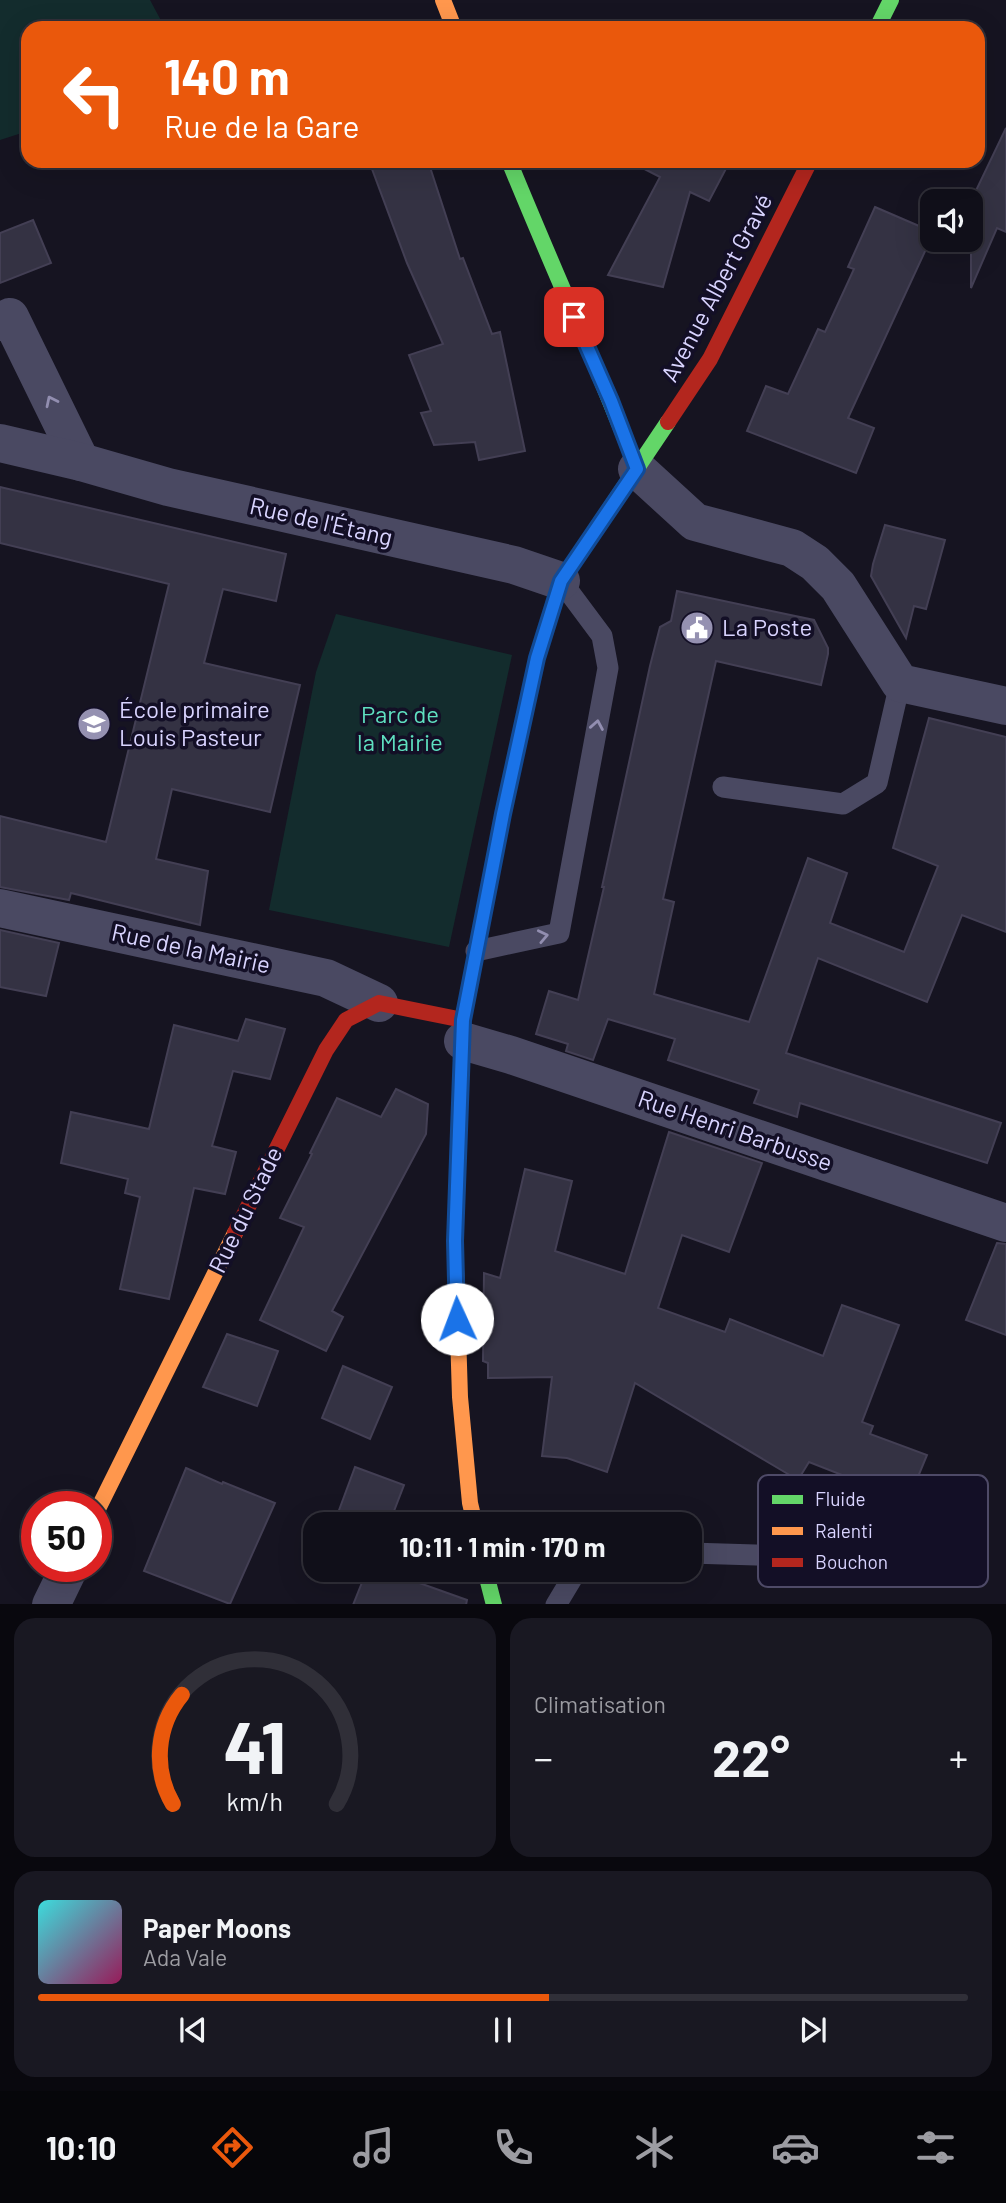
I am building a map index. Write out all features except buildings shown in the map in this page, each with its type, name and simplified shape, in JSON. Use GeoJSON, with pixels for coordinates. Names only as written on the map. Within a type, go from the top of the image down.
{"type":"FeatureCollection","features":[{"type":"Feature","properties":{"kind":"main road"},"geometry":{"type":"LineString","coordinates":[[443,0],[451,21]]}},
{"type":"Feature","properties":{"kind":"main road"},"geometry":{"type":"LineString","coordinates":[[880,21],[891,0]]}},
{"type":"Feature","properties":{"kind":"main road"},"geometry":{"type":"LineString","coordinates":[[512,168],[637,469]]}},
{"type":"Feature","properties":{"kind":"main road","name":"Avenue Albert Gravé"},"geometry":{"type":"LineString","coordinates":[[472,1512],[460,1397],[455,1241],[463,1030],[503,814],[537,658],[561,581],[710,359],[806,168]]}},
{"type":"Feature","properties":{"kind":"main road"},"geometry":{"type":"LineString","coordinates":[[379,1003],[463,1030]]}},
{"type":"Feature","properties":{"kind":"main road","name":"Rue du Stade"},"geometry":{"type":"LineString","coordinates":[[107,1491],[326,1050],[346,1020],[379,1003]]}},
{"type":"Feature","properties":{"kind":"main road"},"geometry":{"type":"LineString","coordinates":[[488,1582],[494,1604]]}},
{"type":"Feature","properties":{"kind":"street"},"geometry":{"type":"LineString","coordinates":[[0,322],[10,317],[81,462]]}},
{"type":"Feature","properties":{"kind":"street","name":"Rue de l'Étang"},"geometry":{"type":"LineString","coordinates":[[0,443],[81,462],[168,487],[514,565],[561,581]]}},
{"type":"Feature","properties":{"kind":"street"},"geometry":{"type":"LineString","coordinates":[[637,469],[695,522],[792,548],[815,564],[838,586],[900,683],[1006,706]]}},
{"type":"Feature","properties":{"kind":"street","name":"Rue de la Mairie"},"geometry":{"type":"LineString","coordinates":[[0,908],[326,978],[379,1003]]}},
{"type":"Feature","properties":{"kind":"street","name":"Rue Henri Barbusse"},"geometry":{"type":"LineString","coordinates":[[463,1030],[537,1064],[1006,1223]]}},
{"type":"Feature","properties":{"kind":"street"},"geometry":{"type":"LineString","coordinates":[[51,1604],[62,1582]]}},
{"type":"Feature","properties":{"kind":"lane"},"geometry":{"type":"LineString","coordinates":[[476,951],[559,933],[608,668],[602,636],[561,581]]}},
{"type":"Feature","properties":{"kind":"lane"},"geometry":{"type":"LineString","coordinates":[[723,787],[843,804],[877,782],[900,683]]}},
{"type":"Feature","properties":{"kind":"lane"},"geometry":{"type":"LineString","coordinates":[[702,1553],[758,1555]]}},
{"type":"Feature","properties":{"kind":"lane"},"geometry":{"type":"LineString","coordinates":[[557,1604],[570,1582]]}},
{"type":"Feature","properties":{"kind":"green space"},"geometry":{"type":"Polygon","coordinates":[[[0,0],[150,0],[161,21],[21,21],[21,133],[0,140],[0,0]]]}},
{"type":"Feature","properties":{"kind":"green space","name":"Parc de la Mairie"},"geometry":{"type":"Polygon","coordinates":[[[336,614],[512,655],[449,947],[269,910],[316,672],[336,614]]]}},
{"type":"Feature","properties":{"kind":"traffic: fast"},"geometry":{"type":"LineString","coordinates":[[880,21],[891,0]]}},
{"type":"Feature","properties":{"kind":"traffic: fast"},"geometry":{"type":"LineString","coordinates":[[512,168],[637,469]]}},
{"type":"Feature","properties":{"kind":"traffic: fast"},"geometry":{"type":"LineString","coordinates":[[475,958],[537,658],[561,581],[668,422]]}},
{"type":"Feature","properties":{"kind":"traffic: fast"},"geometry":{"type":"LineString","coordinates":[[488,1582],[494,1604]]}},
{"type":"Feature","properties":{"kind":"traffic: slow"},"geometry":{"type":"LineString","coordinates":[[443,0],[451,21]]}},
{"type":"Feature","properties":{"kind":"traffic: slow"},"geometry":{"type":"LineString","coordinates":[[107,1491],[235,1233]]}},
{"type":"Feature","properties":{"kind":"traffic: slow"},"geometry":{"type":"LineString","coordinates":[[455,1237],[460,1397],[472,1512]]}},
{"type":"Feature","properties":{"kind":"traffic: jam"},"geometry":{"type":"LineString","coordinates":[[668,422],[710,359],[806,168]]}},
{"type":"Feature","properties":{"kind":"traffic: jam"},"geometry":{"type":"LineString","coordinates":[[455,1237],[463,1020],[475,958]]}},
{"type":"Feature","properties":{"kind":"traffic: jam"},"geometry":{"type":"LineString","coordinates":[[235,1233],[326,1050],[346,1020],[379,1003],[463,1020]]}},
{"type":"Feature","properties":{"kind":"place","name":"La Poste"},"geometry":{"type":"Point","coordinates":[697,628]}},
{"type":"Feature","properties":{"kind":"place","name":"École primaire Louis Pasteur"},"geometry":{"type":"Point","coordinates":[94,724]}},
{"type":"Feature","properties":{"kind":"route"},"geometry":{"type":"LineString","coordinates":[[457,1319],[455,1241],[463,1020],[503,814],[537,658],[561,581],[637,469],[574,317]]}}]}
